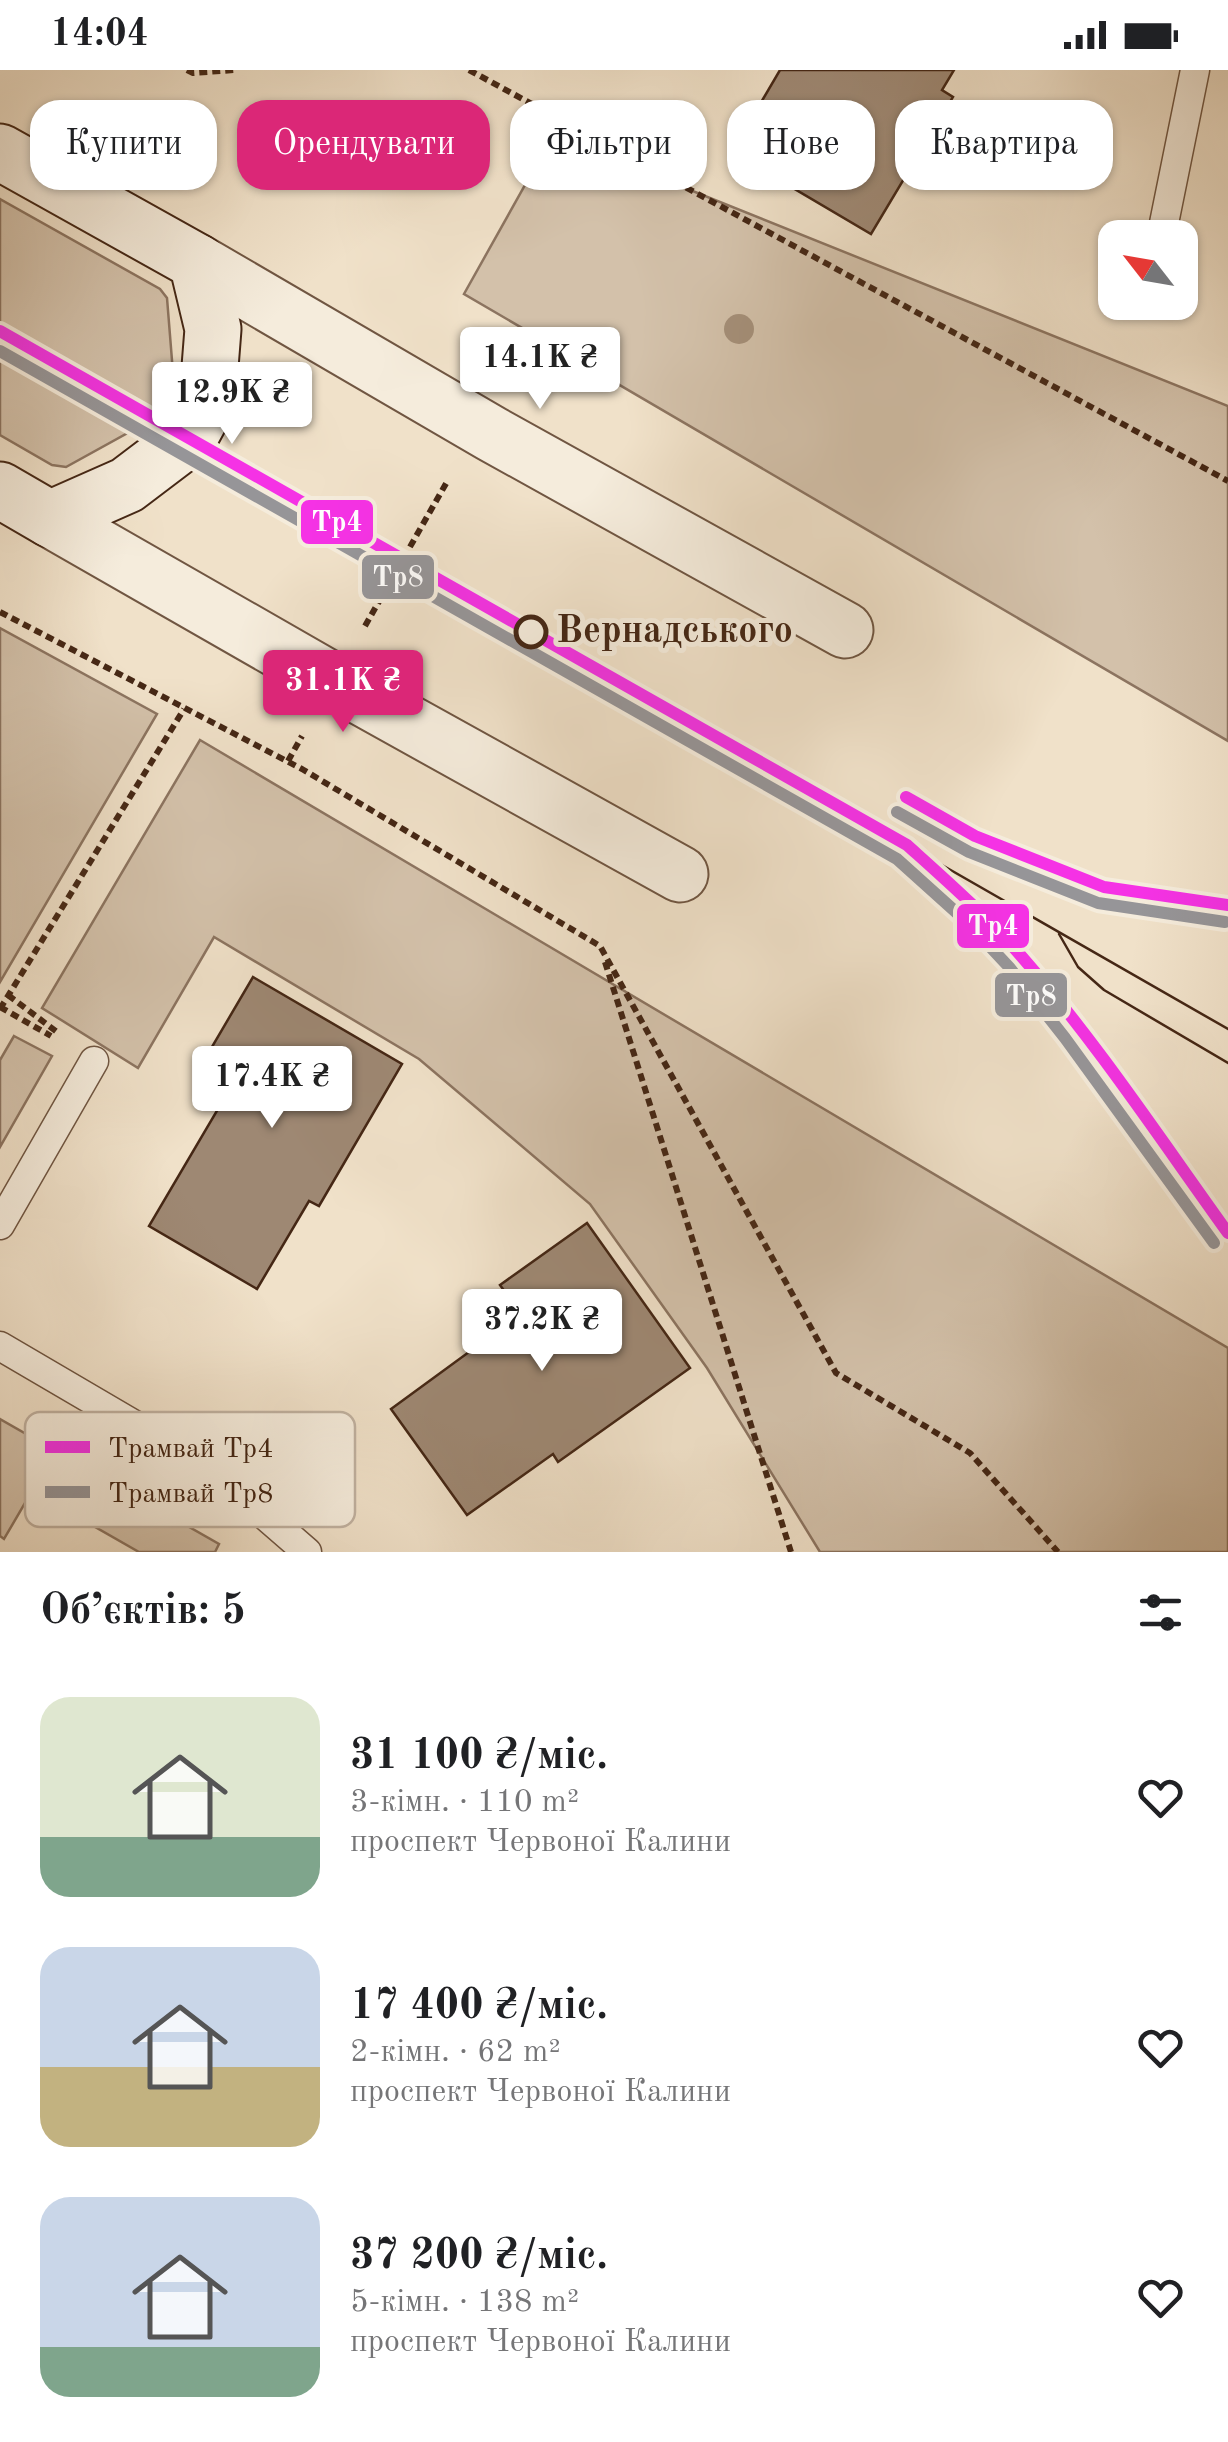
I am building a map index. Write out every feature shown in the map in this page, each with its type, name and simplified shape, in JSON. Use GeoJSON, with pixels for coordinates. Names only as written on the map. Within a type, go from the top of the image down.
{"type":"FeatureCollection","features":[{"type":"Feature","properties":{"kind":"street"},"geometry":{"type":"LineString","coordinates":[[0,152],[478,426],[845,630]]}},
{"type":"Feature","properties":{"kind":"street"},"geometry":{"type":"LineString","coordinates":[[50,518],[127,485],[189,438],[207,404],[213,329],[197,262]]}},
{"type":"Feature","properties":{"kind":"street"},"geometry":{"type":"LineString","coordinates":[[0,490],[680,874]]}},
{"type":"Feature","properties":{"kind":"lane"},"geometry":{"type":"LineString","coordinates":[[1165,220],[1196,70]]}},
{"type":"Feature","properties":{"kind":"lane"},"geometry":{"type":"LineString","coordinates":[[0,1226],[94,1060]]}},
{"type":"Feature","properties":{"kind":"lane"},"geometry":{"type":"LineString","coordinates":[[0,1346],[113,1412]]}},
{"type":"Feature","properties":{"kind":"lane"},"geometry":{"type":"LineString","coordinates":[[278,1527],[307,1552]]}},
{"type":"Feature","properties":{"kind":"path"},"geometry":{"type":"LineString","coordinates":[[187,70],[235,70]]}},
{"type":"Feature","properties":{"kind":"path"},"geometry":{"type":"LineString","coordinates":[[469,70],[1228,480]]}},
{"type":"Feature","properties":{"kind":"path"},"geometry":{"type":"LineString","coordinates":[[288,762],[478,426]]}},
{"type":"Feature","properties":{"kind":"path"},"geometry":{"type":"LineString","coordinates":[[0,612],[288,762],[600,946],[836,1373],[970,1453],[1058,1552]]}},
{"type":"Feature","properties":{"kind":"path"},"geometry":{"type":"LineString","coordinates":[[0,1008],[184,709]]}},
{"type":"Feature","properties":{"kind":"path"},"geometry":{"type":"LineString","coordinates":[[600,946],[791,1552]]}},
{"type":"Feature","properties":{"kind":"path"},"geometry":{"type":"LineString","coordinates":[[8,994],[94,1060]]}},
{"type":"Feature","properties":{"kind":"shaded area"},"geometry":{"type":"Polygon","coordinates":[[[522,190],[690,190],[1228,406],[1228,741],[464,294],[522,190]]]}},
{"type":"Feature","properties":{"kind":"shaded area"},"geometry":{"type":"Polygon","coordinates":[[[0,199],[160,289],[167,298],[173,373],[142,425],[66,467],[52,465],[0,435],[0,199]]]}},
{"type":"Feature","properties":{"kind":"shaded area"},"geometry":{"type":"Polygon","coordinates":[[[0,628],[157,714],[0,982],[0,628]]]}},
{"type":"Feature","properties":{"kind":"shaded area"},"geometry":{"type":"Polygon","coordinates":[[[200,740],[1228,1348],[1228,1552],[820,1552],[707,1368],[590,1204],[419,1059],[214,937],[138,1068],[42,1008],[200,740]]]}},
{"type":"Feature","properties":{"kind":"shaded area"},"geometry":{"type":"Polygon","coordinates":[[[14,1036],[52,1056],[0,1147],[0,1060],[14,1036]]]}},
{"type":"Feature","properties":{"kind":"shaded area"},"geometry":{"type":"Polygon","coordinates":[[[0,1419],[25,1433],[25,1503],[4,1539],[0,1536],[0,1419]]]}},
{"type":"Feature","properties":{"kind":"shaded area"},"geometry":{"type":"Polygon","coordinates":[[[95,1527],[189,1527],[219,1544],[215,1552],[139,1552],[95,1527]]]}},
{"type":"Feature","properties":{"kind":"building"},"geometry":{"type":"Polygon","coordinates":[[[780,70],[954,70],[942,90],[953,97],[951,100],[895,100],[897,190],[871,234],[796,190],[875,190],[875,100],[762,100],[780,70]]]}},
{"type":"Feature","properties":{"kind":"building"},"geometry":{"type":"Polygon","coordinates":[[[253,977],[402,1064],[319,1206],[309,1201],[257,1289],[149,1226],[231,1087],[199,1069],[253,977]]]}},
{"type":"Feature","properties":{"kind":"building"},"geometry":{"type":"Polygon","coordinates":[[[587,1223],[690,1368],[558,1462],[553,1454],[467,1515],[391,1409],[521,1314],[500,1285],[587,1223]]]}},
{"type":"Feature","properties":{"kind":"tram line","name":"Тр4"},"geometry":{"type":"LineString","coordinates":[[0,331],[907,845],[995,927],[1050,990],[1228,1233]]}},
{"type":"Feature","properties":{"kind":"tram line","name":"Тр8"},"geometry":{"type":"LineString","coordinates":[[0,351],[897,859],[967,922],[1009,967],[1214,1243]]}},
{"type":"Feature","properties":{"kind":"tram line","name":"Тр4"},"geometry":{"type":"LineString","coordinates":[[906,797],[975,836],[1104,887],[1228,905]]}},
{"type":"Feature","properties":{"kind":"tram line","name":"Тр8"},"geometry":{"type":"LineString","coordinates":[[897,812],[969,852],[1098,903],[1225,922]]}},
{"type":"Feature","properties":{"kind":"tram line"},"geometry":{"type":"LineString","coordinates":[[907,845],[1228,1029]]}},
{"type":"Feature","properties":{"kind":"tram line"},"geometry":{"type":"LineString","coordinates":[[1059,934],[1078,967],[1104,990],[1228,1063]]}},
{"type":"Feature","properties":{"kind":"place","name":"Вернадського"},"geometry":{"type":"Point","coordinates":[531,632]}}]}
